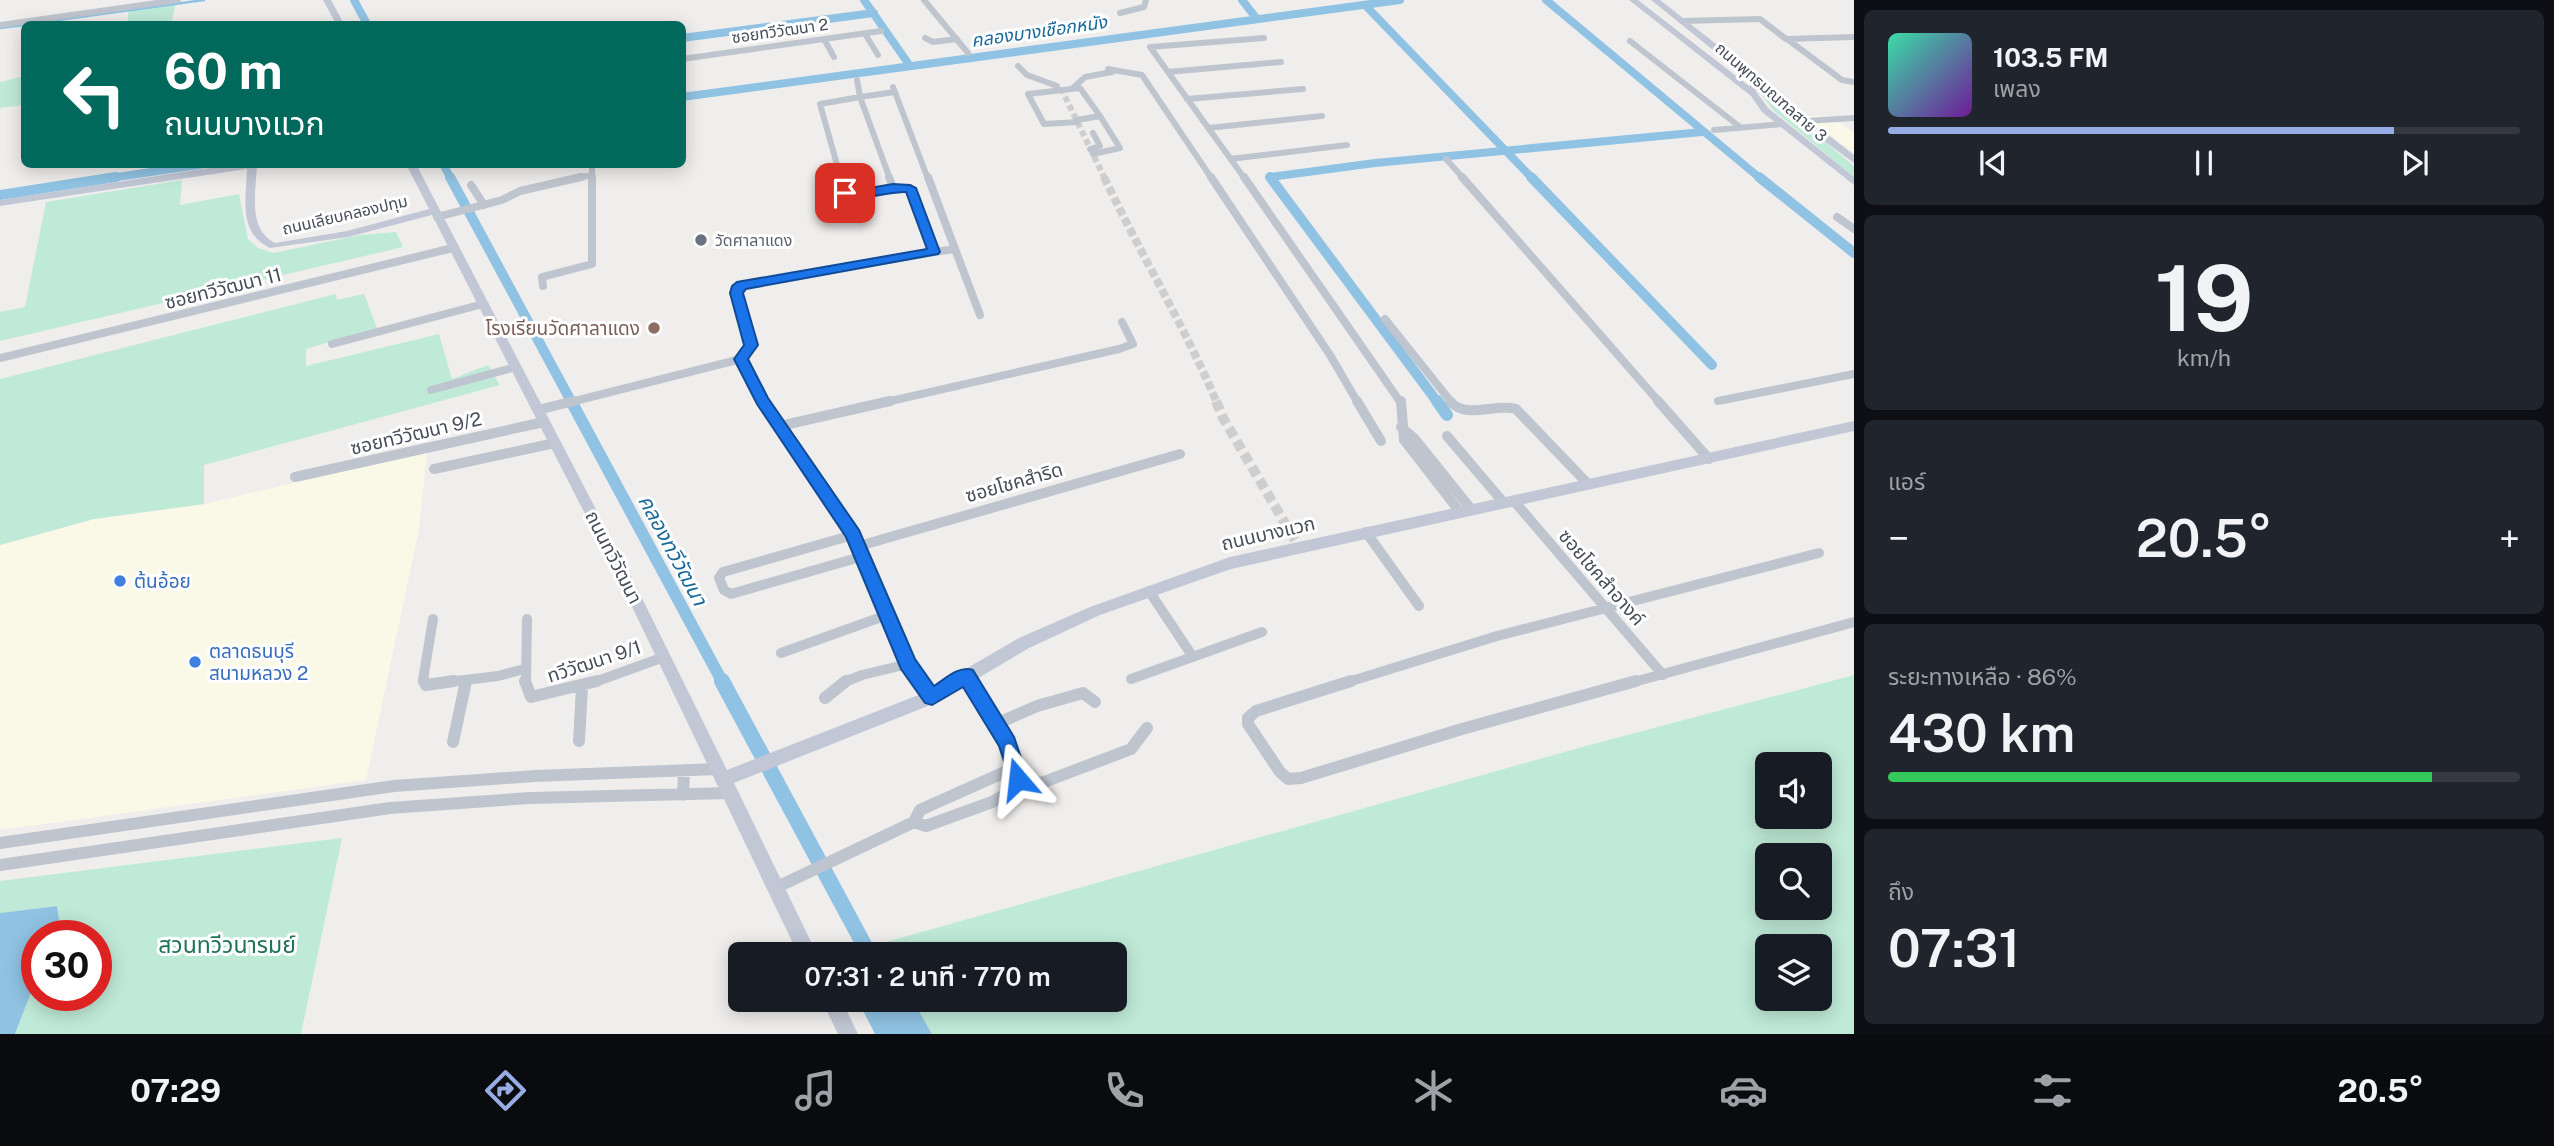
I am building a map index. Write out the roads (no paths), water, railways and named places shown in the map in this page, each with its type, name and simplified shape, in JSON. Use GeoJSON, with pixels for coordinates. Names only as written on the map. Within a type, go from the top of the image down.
{"type":"FeatureCollection","features":[{"type":"Feature","properties":{"kind":"main road"},"geometry":{"type":"LineString","coordinates":[[1627,0],[1765,110]]}},
{"type":"Feature","properties":{"kind":"main road","name":"ถนนพุทธมณฑลสาย 3"},"geometry":{"type":"LineString","coordinates":[[1633,0],[1788,108],[1854,160]]}},
{"type":"Feature","properties":{"kind":"main road","name":"ถนนพุทธมณฑลสาย 3"},"geometry":{"type":"LineString","coordinates":[[1644,0],[1754,94],[1765,110],[1854,182]]}},
{"type":"Feature","properties":{"kind":"main road"},"geometry":{"type":"LineString","coordinates":[[1655,0],[1774,93],[1788,108]]}},
{"type":"Feature","properties":{"kind":"main road"},"geometry":{"type":"LineString","coordinates":[[330,1],[339,21]]}},
{"type":"Feature","properties":{"kind":"main road","name":"ถนนเลียบคลองปทุม"},"geometry":{"type":"LineString","coordinates":[[0,203],[233,168]]}},
{"type":"Feature","properties":{"kind":"main road","name":"ถนนเลียบคลองปทุม"},"geometry":{"type":"LineString","coordinates":[[253,168],[251,222],[254,233],[265,244],[274,246],[348,234],[441,214]]}},
{"type":"Feature","properties":{"kind":"main road","name":"ถนนทวีวัฒนา"},"geometry":{"type":"LineString","coordinates":[[413,168],[441,214],[453,248],[664,657],[802,942]]}},
{"type":"Feature","properties":{"kind":"main road","name":"ถนนบางแวก"},"geometry":{"type":"LineString","coordinates":[[724,780],[932,697],[1024,643],[1149,591],[1230,563],[1854,426]]}},
{"type":"Feature","properties":{"kind":"main road"},"geometry":{"type":"LineString","coordinates":[[837,1012],[848,1034]]}},
{"type":"Feature","properties":{"kind":"street"},"geometry":{"type":"LineString","coordinates":[[34,21],[178,0]]}},
{"type":"Feature","properties":{"kind":"street"},"geometry":{"type":"LineString","coordinates":[[924,0],[968,53]]}},
{"type":"Feature","properties":{"kind":"street"},"geometry":{"type":"LineString","coordinates":[[1121,13],[1144,7],[1146,0]]}},
{"type":"Feature","properties":{"kind":"street"},"geometry":{"type":"LineString","coordinates":[[1682,21],[1760,19],[1842,80],[1854,82]]}},
{"type":"Feature","properties":{"kind":"street"},"geometry":{"type":"LineString","coordinates":[[0,26],[21,23]]}},
{"type":"Feature","properties":{"kind":"street","name":"ซอยทวีวัฒนา 2"},"geometry":{"type":"LineString","coordinates":[[686,57],[881,31]]}},
{"type":"Feature","properties":{"kind":"street"},"geometry":{"type":"LineString","coordinates":[[865,34],[878,55]]}},
{"type":"Feature","properties":{"kind":"street"},"geometry":{"type":"LineString","coordinates":[[1786,39],[1854,37]]}},
{"type":"Feature","properties":{"kind":"street"},"geometry":{"type":"LineString","coordinates":[[925,38],[933,42],[957,39]]}},
{"type":"Feature","properties":{"kind":"street"},"geometry":{"type":"LineString","coordinates":[[1150,47],[1264,38]]}},
{"type":"Feature","properties":{"kind":"street"},"geometry":{"type":"LineString","coordinates":[[824,39],[834,57]]}},
{"type":"Feature","properties":{"kind":"street"},"geometry":{"type":"LineString","coordinates":[[1144,40],[1401,401],[1404,439],[1465,511]]}},
{"type":"Feature","properties":{"kind":"street"},"geometry":{"type":"LineString","coordinates":[[1630,41],[1740,128]]}},
{"type":"Feature","properties":{"kind":"street"},"geometry":{"type":"LineString","coordinates":[[1168,72],[1281,62]]}},
{"type":"Feature","properties":{"kind":"street"},"geometry":{"type":"LineString","coordinates":[[1018,66],[1035,79],[1060,88]]}},
{"type":"Feature","properties":{"kind":"street"},"geometry":{"type":"LineString","coordinates":[[1073,88],[1077,80],[1089,75],[1112,71],[1142,75],[1330,355],[1381,441]]}},
{"type":"Feature","properties":{"kind":"street"},"geometry":{"type":"LineString","coordinates":[[857,80],[860,97],[893,188]]}},
{"type":"Feature","properties":{"kind":"street"},"geometry":{"type":"LineString","coordinates":[[1093,133],[1100,146],[1092,151],[1119,148],[1100,116],[1082,89],[1060,88],[1033,91],[1027,95],[1044,124],[1100,116]]}},
{"type":"Feature","properties":{"kind":"street"},"geometry":{"type":"LineString","coordinates":[[1187,99],[1303,89]]}},
{"type":"Feature","properties":{"kind":"street"},"geometry":{"type":"LineString","coordinates":[[934,252],[910,188],[852,195],[845,193],[820,104],[894,90],[980,315]]}},
{"type":"Feature","properties":{"kind":"street"},"geometry":{"type":"LineString","coordinates":[[1208,128],[1322,116]]}},
{"type":"Feature","properties":{"kind":"street"},"geometry":{"type":"LineString","coordinates":[[1805,121],[1854,118]]}},
{"type":"Feature","properties":{"kind":"street"},"geometry":{"type":"LineString","coordinates":[[1714,130],[1782,124]]}},
{"type":"Feature","properties":{"kind":"street"},"geometry":{"type":"LineString","coordinates":[[1230,159],[1347,145]]}},
{"type":"Feature","properties":{"kind":"street"},"geometry":{"type":"LineString","coordinates":[[1446,159],[1709,459]]}},
{"type":"Feature","properties":{"kind":"street"},"geometry":{"type":"LineString","coordinates":[[542,286],[541,279],[545,276],[592,264],[592,168]]}},
{"type":"Feature","properties":{"kind":"street"},"geometry":{"type":"LineString","coordinates":[[441,214],[502,200],[520,191],[593,175]]}},
{"type":"Feature","properties":{"kind":"street"},"geometry":{"type":"LineString","coordinates":[[471,185],[483,205]]}},
{"type":"Feature","properties":{"kind":"street"},"geometry":{"type":"LineString","coordinates":[[915,202],[936,200]]}},
{"type":"Feature","properties":{"kind":"street"},"geometry":{"type":"LineString","coordinates":[[1837,217],[1853,229]]}},
{"type":"Feature","properties":{"kind":"street","name":"ซอยทวีวัฒนา 11"},"geometry":{"type":"LineString","coordinates":[[0,358],[453,248]]}},
{"type":"Feature","properties":{"kind":"street"},"geometry":{"type":"LineString","coordinates":[[932,697],[908,664],[853,535],[762,400],[741,359],[751,345],[736,293],[742,285],[955,249]]}},
{"type":"Feature","properties":{"kind":"street"},"geometry":{"type":"LineString","coordinates":[[331,344],[483,304]]}},
{"type":"Feature","properties":{"kind":"street"},"geometry":{"type":"LineString","coordinates":[[1385,319],[1456,408],[1464,411],[1507,405],[1516,409],[1588,484]]}},
{"type":"Feature","properties":{"kind":"street"},"geometry":{"type":"LineString","coordinates":[[780,426],[1119,349],[1133,344],[1122,321]]}},
{"type":"Feature","properties":{"kind":"street","name":"ซอยทวีวัฒนา 9/2"},"geometry":{"type":"LineString","coordinates":[[295,477],[541,416],[557,405],[591,395],[741,359]]}},
{"type":"Feature","properties":{"kind":"street"},"geometry":{"type":"LineString","coordinates":[[431,390],[516,367]]}},
{"type":"Feature","properties":{"kind":"street"},"geometry":{"type":"LineString","coordinates":[[1718,401],[1854,374]]}},
{"type":"Feature","properties":{"kind":"street","name":"ซอยโชคสำอางค์"},"geometry":{"type":"LineString","coordinates":[[1447,436],[1663,675]]}},
{"type":"Feature","properties":{"kind":"street"},"geometry":{"type":"LineString","coordinates":[[434,469],[555,443]]}},
{"type":"Feature","properties":{"kind":"street","name":"ซอยโชคสำริด"},"geometry":{"type":"LineString","coordinates":[[853,535],[723,572],[719,578],[726,594],[731,594],[861,551],[1180,454]]}},
{"type":"Feature","properties":{"kind":"street"},"geometry":{"type":"LineString","coordinates":[[1366,532],[1419,606]]}},
{"type":"Feature","properties":{"kind":"street"},"geometry":{"type":"LineString","coordinates":[[1819,553],[1497,636],[1256,711],[1248,718],[1248,724],[1280,772],[1288,779],[1301,778],[1462,729],[1854,622]]}},
{"type":"Feature","properties":{"kind":"street"},"geometry":{"type":"LineString","coordinates":[[1149,591],[1193,657]]}},
{"type":"Feature","properties":{"kind":"street"},"geometry":{"type":"LineString","coordinates":[[781,653],[887,615]]}},
{"type":"Feature","properties":{"kind":"street"},"geometry":{"type":"LineString","coordinates":[[433,619],[423,680],[426,685],[466,681],[524,669]]}},
{"type":"Feature","properties":{"kind":"street","name":"ทวีวัฒนา 9/1"},"geometry":{"type":"LineString","coordinates":[[527,619],[524,669],[526,691],[531,696],[582,687],[664,657]]}},
{"type":"Feature","properties":{"kind":"street"},"geometry":{"type":"LineString","coordinates":[[1131,679],[1262,632]]}},
{"type":"Feature","properties":{"kind":"street"},"geometry":{"type":"LineString","coordinates":[[824,698],[833,686],[849,679],[908,664]]}},
{"type":"Feature","properties":{"kind":"street"},"geometry":{"type":"LineString","coordinates":[[914,822],[926,826],[992,802],[1010,792],[1018,779],[1007,743],[966,676]]}},
{"type":"Feature","properties":{"kind":"street"},"geometry":{"type":"LineString","coordinates":[[453,742],[466,681]]}},
{"type":"Feature","properties":{"kind":"street"},"geometry":{"type":"LineString","coordinates":[[579,741],[582,687]]}},
{"type":"Feature","properties":{"kind":"street"},"geometry":{"type":"LineString","coordinates":[[996,724],[1037,706],[1083,692],[1095,702]]}},
{"type":"Feature","properties":{"kind":"street"},"geometry":{"type":"LineString","coordinates":[[1013,788],[1044,782],[1131,749],[1147,728]]}},
{"type":"Feature","properties":{"kind":"street"},"geometry":{"type":"LineString","coordinates":[[775,888],[914,822],[920,810],[943,798],[1016,767]]}},
{"type":"Feature","properties":{"kind":"street"},"geometry":{"type":"LineString","coordinates":[[683,795],[684,771]]}},
{"type":"Feature","properties":{"kind":"street"},"geometry":{"type":"LineString","coordinates":[[0,843],[394,786],[535,776],[684,771],[724,780]]}},
{"type":"Feature","properties":{"kind":"street"},"geometry":{"type":"LineString","coordinates":[[0,864],[390,808],[530,797],[683,795],[724,780]]}},
{"type":"Feature","properties":{"kind":"water"},"geometry":{"type":"Polygon","coordinates":[[[57,906],[59,920],[21,920],[21,1011],[24,1011],[15,1034],[0,1034],[0,913],[57,906]]]}},
{"type":"Feature","properties":{"kind":"water"},"geometry":{"type":"Polygon","coordinates":[[[864,1012],[919,1012],[932,1034],[875,1034],[864,1012]]]}},
{"type":"Feature","properties":{"kind":"waterway"},"geometry":{"type":"LineString","coordinates":[[51,21],[204,0]]}},
{"type":"Feature","properties":{"kind":"waterway","name":"คลองทวีวัฒนา"},"geometry":{"type":"LineString","coordinates":[[354,0],[365,21]]}},
{"type":"Feature","properties":{"kind":"waterway"},"geometry":{"type":"LineString","coordinates":[[864,0],[873,13]]}},
{"type":"Feature","properties":{"kind":"waterway"},"geometry":{"type":"LineString","coordinates":[[1242,0],[1257,19]]}},
{"type":"Feature","properties":{"kind":"waterway","name":"คลองบางเชือกหนัง"},"geometry":{"type":"LineString","coordinates":[[686,96],[1400,0]]}},
{"type":"Feature","properties":{"kind":"waterway"},"geometry":{"type":"LineString","coordinates":[[1546,0],[1761,179]]}},
{"type":"Feature","properties":{"kind":"waterway"},"geometry":{"type":"LineString","coordinates":[[1365,5],[1506,151]]}},
{"type":"Feature","properties":{"kind":"waterway"},"geometry":{"type":"LineString","coordinates":[[686,37],[873,13]]}},
{"type":"Feature","properties":{"kind":"waterway"},"geometry":{"type":"LineString","coordinates":[[873,13],[910,66]]}},
{"type":"Feature","properties":{"kind":"waterway"},"geometry":{"type":"LineString","coordinates":[[0,28],[21,25]]}},
{"type":"Feature","properties":{"kind":"waterway"},"geometry":{"type":"LineString","coordinates":[[1506,151],[1702,132]]}},
{"type":"Feature","properties":{"kind":"waterway"},"geometry":{"type":"LineString","coordinates":[[1270,177],[1375,163],[1506,151]]}},
{"type":"Feature","properties":{"kind":"waterway"},"geometry":{"type":"LineString","coordinates":[[1506,151],[1533,179]]}},
{"type":"Feature","properties":{"kind":"waterway"},"geometry":{"type":"LineString","coordinates":[[104,179],[178,168]]}},
{"type":"Feature","properties":{"kind":"waterway","name":"คลองทวีวัฒนา"},"geometry":{"type":"LineString","coordinates":[[445,168],[451,179]]}},
{"type":"Feature","properties":{"kind":"waterway"},"geometry":{"type":"LineString","coordinates":[[0,195],[116,177]]}},
{"type":"Feature","properties":{"kind":"waterway","name":"คลองทวีวัฒนา"},"geometry":{"type":"LineString","coordinates":[[450,177],[572,403]]}},
{"type":"Feature","properties":{"kind":"waterway"},"geometry":{"type":"LineString","coordinates":[[1270,177],[1438,403]]}},
{"type":"Feature","properties":{"kind":"waterway"},"geometry":{"type":"LineString","coordinates":[[1531,177],[1712,365]]}},
{"type":"Feature","properties":{"kind":"waterway"},"geometry":{"type":"LineString","coordinates":[[1759,177],[1854,253]]}},
{"type":"Feature","properties":{"kind":"waterway","name":"คลองทวีวัฒนา"},"geometry":{"type":"LineString","coordinates":[[571,401],[723,683]]}},
{"type":"Feature","properties":{"kind":"waterway"},"geometry":{"type":"LineString","coordinates":[[1437,401],[1447,415]]}},
{"type":"Feature","properties":{"kind":"waterway","name":"คลองทวีวัฒนา"},"geometry":{"type":"LineString","coordinates":[[722,681],[863,942]]}},
{"type":"Feature","properties":{"kind":"tunnel"},"geometry":{"type":"LineString","coordinates":[[1061,88],[1105,179]]}},
{"type":"Feature","properties":{"kind":"tunnel"},"geometry":{"type":"LineString","coordinates":[[1105,179],[1217,403]]}},
{"type":"Feature","properties":{"kind":"tunnel"},"geometry":{"type":"LineString","coordinates":[[1216,401],[1223,418],[1299,547]]}},
{"type":"Feature","properties":{"kind":"place","name":"วัดศาลาแดง"},"geometry":{"type":"Point","coordinates":[701,240]}},
{"type":"Feature","properties":{"kind":"place","name":"โรงเรียนวัดศาลาแดง"},"geometry":{"type":"Point","coordinates":[654,328]}},
{"type":"Feature","properties":{"kind":"place","name":"ต้นอ้อย"},"geometry":{"type":"Point","coordinates":[120,581]}},
{"type":"Feature","properties":{"kind":"place","name":"ตลาดธนบุรี สนามหลวง 2"},"geometry":{"type":"Point","coordinates":[195,662]}},
{"type":"Feature","properties":{"kind":"park label","name":"สวนทวีวนารมย์"},"geometry":{"type":"Point","coordinates":[227,944]}}]}
